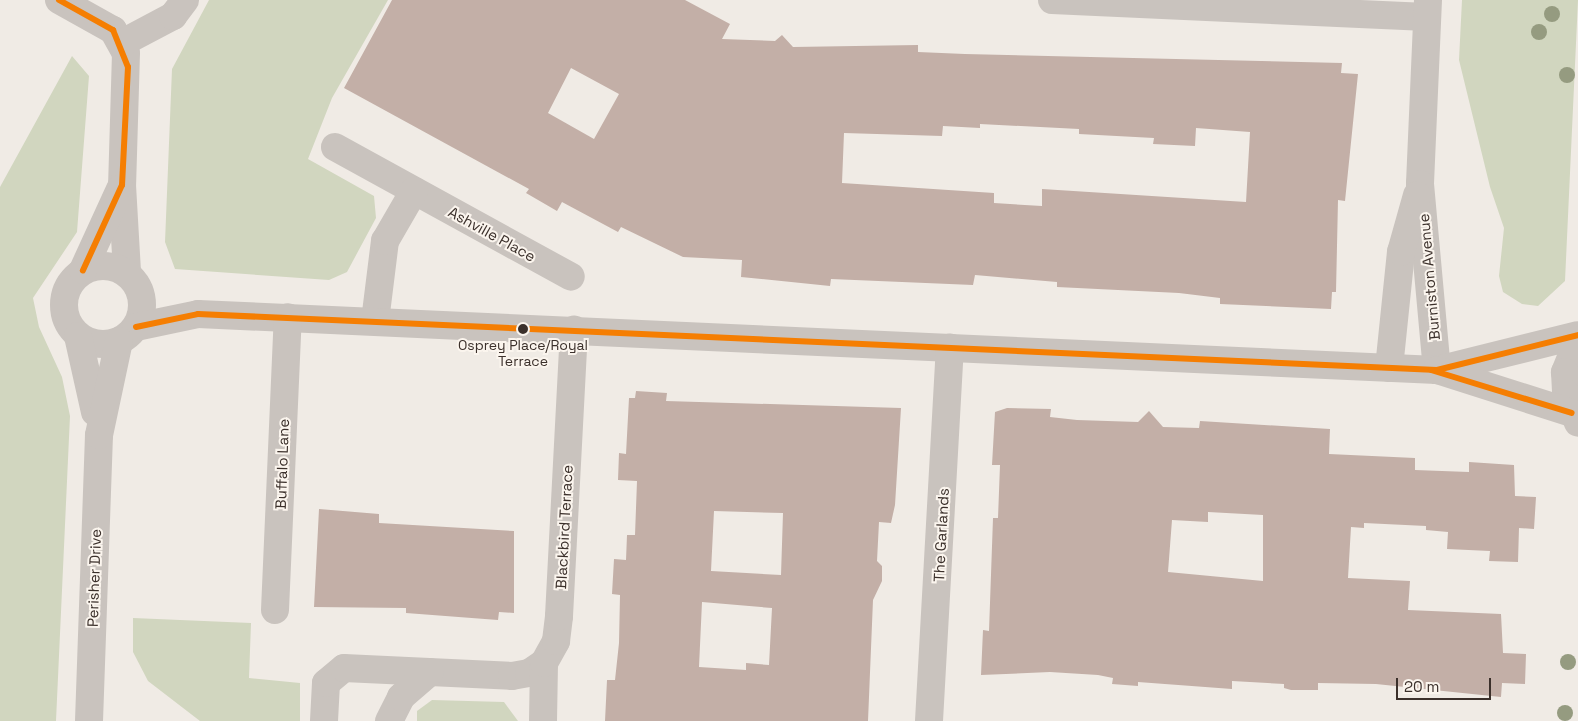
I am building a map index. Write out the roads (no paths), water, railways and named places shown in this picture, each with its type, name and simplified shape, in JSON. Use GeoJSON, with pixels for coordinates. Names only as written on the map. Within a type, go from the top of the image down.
{"type":"FeatureCollection","features":[{"type":"Feature","properties":{"kind":"street"},"geometry":{"type":"LineString","coordinates":[[59,0],[101,22],[122,43],[128,84],[122,185],[133,281],[142,315],[128,334]]}},
{"type":"Feature","properties":{"kind":"street"},"geometry":{"type":"LineString","coordinates":[[122,43],[173,16],[185,0]]}},
{"type":"Feature","properties":{"kind":"street"},"geometry":{"type":"LineString","coordinates":[[1052,0],[1428,8]]}},
{"type":"Feature","properties":{"kind":"street","name":"Burniston Avenue"},"geometry":{"type":"LineString","coordinates":[[1428,8],[1420,184],[1437,370]]}},
{"type":"Feature","properties":{"kind":"street","name":"Ashville Place"},"geometry":{"type":"LineString","coordinates":[[335,147],[570,277]]}},
{"type":"Feature","properties":{"kind":"street","name":"Burniston Avenue"},"geometry":{"type":"LineString","coordinates":[[1389,368],[1401,252],[1420,184]]}},
{"type":"Feature","properties":{"kind":"street"},"geometry":{"type":"LineString","coordinates":[[122,185],[83,270],[66,289],[64,301],[64,314],[78,336],[98,344],[198,314],[1437,370],[1578,335]]}},
{"type":"Feature","properties":{"kind":"street"},"geometry":{"type":"LineString","coordinates":[[375,321],[385,241],[414,191]]}},
{"type":"Feature","properties":{"kind":"street"},"geometry":{"type":"LineString","coordinates":[[83,270],[106,265],[198,314]]}},
{"type":"Feature","properties":{"kind":"street","name":"Buffalo Lane"},"geometry":{"type":"LineString","coordinates":[[275,610],[288,317]]}},
{"type":"Feature","properties":{"kind":"street","name":"Blackbird Terrace"},"geometry":{"type":"LineString","coordinates":[[543,721],[544,663],[556,641],[559,616],[574,330]]}},
{"type":"Feature","properties":{"kind":"street","name":"Perisher Drive"},"geometry":{"type":"LineString","coordinates":[[99,435],[128,334]]}},
{"type":"Feature","properties":{"kind":"street","name":"Perisher Drive"},"geometry":{"type":"LineString","coordinates":[[78,336],[99,435],[89,721]]}},
{"type":"Feature","properties":{"kind":"street"},"geometry":{"type":"LineString","coordinates":[[1575,418],[1565,372],[1578,340]]}},
{"type":"Feature","properties":{"kind":"street","name":"The Garlands"},"geometry":{"type":"LineString","coordinates":[[929,721],[950,348]]}},
{"type":"Feature","properties":{"kind":"street"},"geometry":{"type":"LineString","coordinates":[[1437,370],[1575,418]]}},
{"type":"Feature","properties":{"kind":"street"},"geometry":{"type":"LineString","coordinates":[[324,721],[322,700],[334,673],[360,666],[512,676],[529,673],[544,663]]}},
{"type":"Feature","properties":{"kind":"street"},"geometry":{"type":"LineString","coordinates":[[389,721],[400,697],[430,672]]}},
{"type":"Feature","properties":{"kind":"place","name":"Osprey Place/Royal Terrace"},"geometry":{"type":"Point","coordinates":[523,329]}}]}
